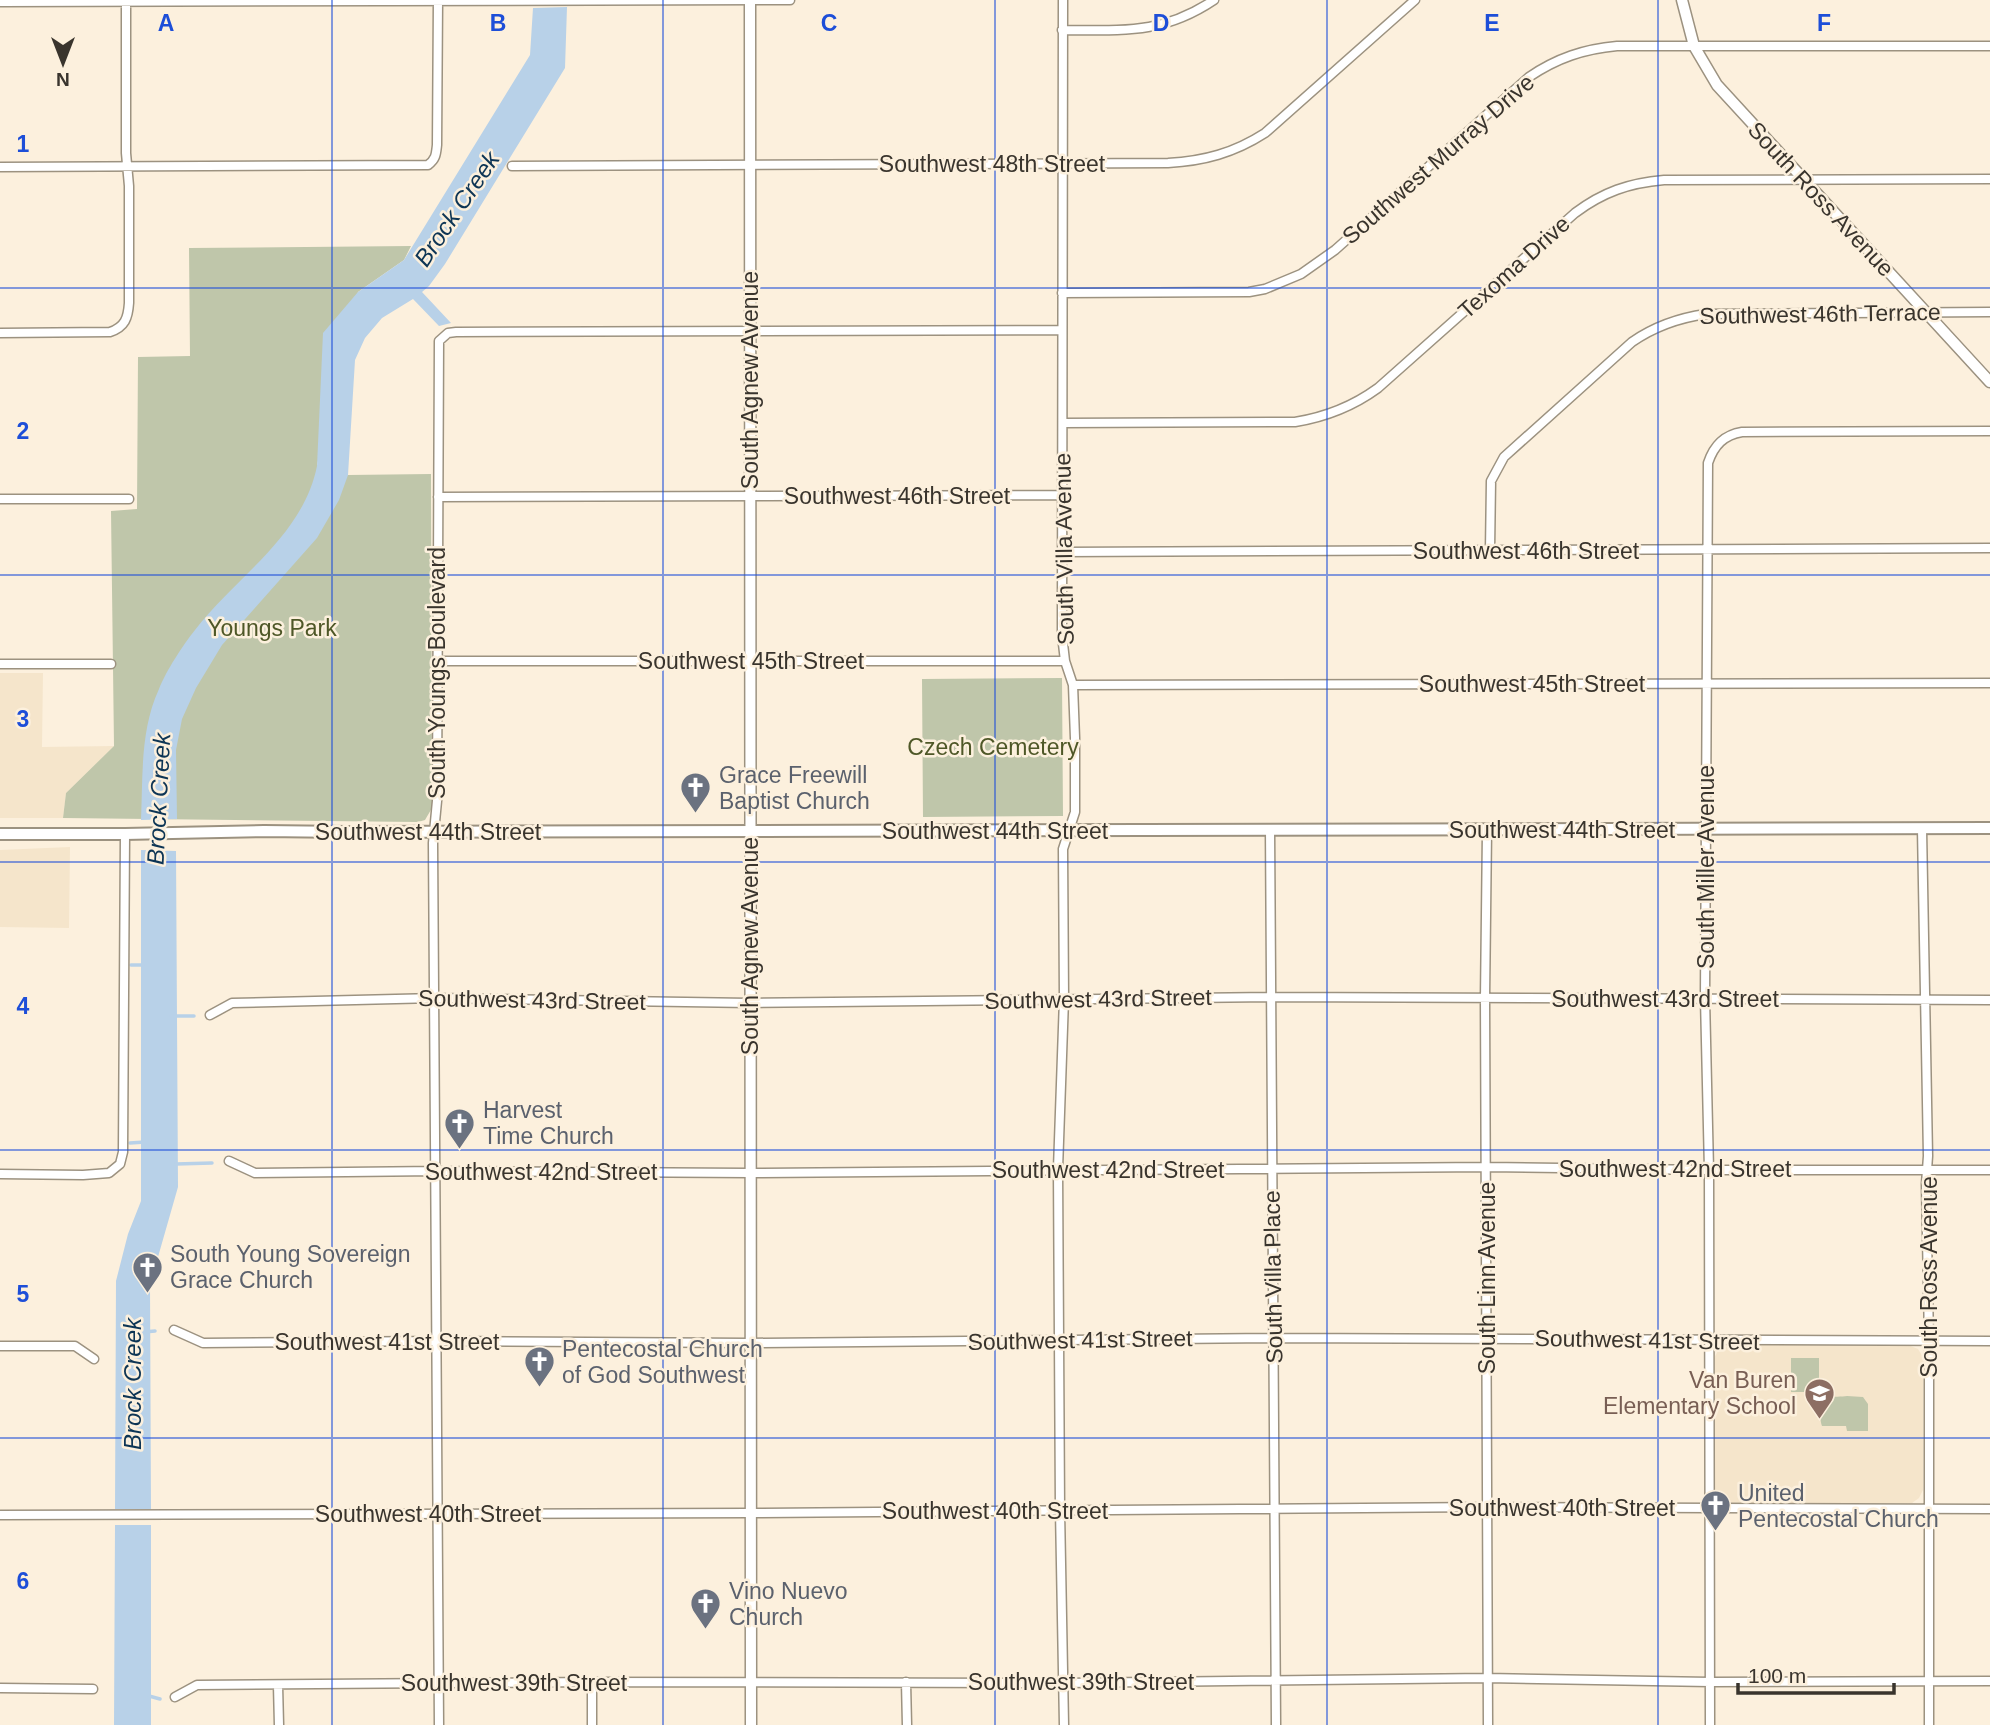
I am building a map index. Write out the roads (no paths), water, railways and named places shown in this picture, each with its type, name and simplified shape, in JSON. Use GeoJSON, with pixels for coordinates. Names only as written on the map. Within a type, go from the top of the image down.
{"type":"FeatureCollection","features":[{"type":"Feature","properties":{"kind":"main road","name":"Southwest 44th Street"},"geometry":{"type":"LineString","coordinates":[[0,834],[264,831],[1487,831],[1990,828]]}},
{"type":"Feature","properties":{"kind":"street"},"geometry":{"type":"LineString","coordinates":[[0,167],[421,166],[433,161],[437,145],[438,0]]}},
{"type":"Feature","properties":{"kind":"street","name":"South Agnew Avenue"},"geometry":{"type":"LineString","coordinates":[[750,0],[751,1725]]}},
{"type":"Feature","properties":{"kind":"street"},"geometry":{"type":"LineString","coordinates":[[0,2],[790,0]]}},
{"type":"Feature","properties":{"kind":"street","name":"South Villa Avenue"},"geometry":{"type":"LineString","coordinates":[[1063,0],[1062,635],[1065,661],[1073,685],[1074,812],[1063,849],[1064,999],[1058,1169],[1064,1725]]}},
{"type":"Feature","properties":{"kind":"street"},"geometry":{"type":"LineString","coordinates":[[1062,30],[1144,29],[1181,19],[1214,0]]}},
{"type":"Feature","properties":{"kind":"street","name":"Southwest 48th Street"},"geometry":{"type":"LineString","coordinates":[[512,166],[1062,164],[1186,162],[1214,157],[1238,149],[1278,122],[1415,0]]}},
{"type":"Feature","properties":{"kind":"street","name":"South Ross Avenue"},"geometry":{"type":"LineString","coordinates":[[1682,0],[1693,46],[1717,85],[1990,382]]}},
{"type":"Feature","properties":{"kind":"street"},"geometry":{"type":"LineString","coordinates":[[0,333],[110,332],[123,325],[128,313],[126,1]]}},
{"type":"Feature","properties":{"kind":"street","name":"Southwest Murray Drive"},"geometry":{"type":"LineString","coordinates":[[1062,293],[1231,293],[1265,289],[1283,283],[1320,263],[1514,89],[1545,66],[1579,52],[1597,48],[1693,46],[1990,46]]}},
{"type":"Feature","properties":{"kind":"street","name":"Texoma Drive"},"geometry":{"type":"LineString","coordinates":[[1063,423],[1278,422],[1327,415],[1361,400],[1378,388],[1575,213],[1606,193],[1631,184],[1664,180],[1990,179]]}},
{"type":"Feature","properties":{"kind":"street","name":"Southwest 46th Terrace"},"geometry":{"type":"LineString","coordinates":[[1490,551],[1491,481],[1504,457],[1632,342],[1653,329],[1684,317],[1706,314],[1990,312]]}},
{"type":"Feature","properties":{"kind":"street"},"geometry":{"type":"LineString","coordinates":[[749,331],[1062,330]]}},
{"type":"Feature","properties":{"kind":"street","name":"South Youngs Boulevard"},"geometry":{"type":"LineString","coordinates":[[439,1725],[434,832],[437,801],[438,349],[442,337],[456,332],[749,331]]}},
{"type":"Feature","properties":{"kind":"street","name":"South Miller Avenue"},"geometry":{"type":"LineString","coordinates":[[1710,1725],[1709,1170],[1705,998],[1708,463],[1713,449],[1727,436],[1750,431],[1990,431]]}},
{"type":"Feature","properties":{"kind":"street","name":"Southwest 46th Street"},"geometry":{"type":"LineString","coordinates":[[438,497],[1062,495]]}},
{"type":"Feature","properties":{"kind":"street"},"geometry":{"type":"LineString","coordinates":[[0,499],[129,499]]}},
{"type":"Feature","properties":{"kind":"street","name":"Southwest 46th Street"},"geometry":{"type":"LineString","coordinates":[[1062,552],[1990,548]]}},
{"type":"Feature","properties":{"kind":"street","name":"Southwest 45th Street"},"geometry":{"type":"LineString","coordinates":[[437,661],[1065,661]]}},
{"type":"Feature","properties":{"kind":"street"},"geometry":{"type":"LineString","coordinates":[[0,664],[111,663]]}},
{"type":"Feature","properties":{"kind":"street","name":"Southwest 45th Street"},"geometry":{"type":"LineString","coordinates":[[1073,685],[1990,683]]}},
{"type":"Feature","properties":{"kind":"street","name":"South Villa Place"},"geometry":{"type":"LineString","coordinates":[[1269,829],[1276,1725]]}},
{"type":"Feature","properties":{"kind":"street","name":"South Ross Avenue"},"geometry":{"type":"LineString","coordinates":[[1922,829],[1928,1170],[1929,1725]]}},
{"type":"Feature","properties":{"kind":"street","name":"South Linn Avenue"},"geometry":{"type":"LineString","coordinates":[[1487,831],[1485,998],[1488,1725]]}},
{"type":"Feature","properties":{"kind":"street"},"geometry":{"type":"LineString","coordinates":[[0,1174],[109,1173],[120,1164],[123,1152],[125,834]]}},
{"type":"Feature","properties":{"kind":"street","name":"Southwest 43rd Street"},"geometry":{"type":"LineString","coordinates":[[210,1016],[232,1003],[436,998],[750,1003],[1272,997],[1990,1000]]}},
{"type":"Feature","properties":{"kind":"street","name":"Southwest 42nd Street"},"geometry":{"type":"LineString","coordinates":[[229,1161],[255,1173],[750,1173],[1487,1167],[1990,1170]]}},
{"type":"Feature","properties":{"kind":"street","name":"Southwest 41st Street"},"geometry":{"type":"LineString","coordinates":[[174,1330],[203,1343],[750,1343],[1275,1338],[1990,1341]]}},
{"type":"Feature","properties":{"kind":"street"},"geometry":{"type":"LineString","coordinates":[[0,1346],[75,1346],[93,1359]]}},
{"type":"Feature","properties":{"kind":"street","name":"Southwest 40th Street"},"geometry":{"type":"LineString","coordinates":[[0,1515],[1488,1507],[1990,1509]]}},
{"type":"Feature","properties":{"kind":"street","name":"Southwest 39th Street"},"geometry":{"type":"LineString","coordinates":[[175,1697],[197,1685],[1064,1683],[1487,1678],[1710,1682],[1990,1681]]}},
{"type":"Feature","properties":{"kind":"street"},"geometry":{"type":"LineString","coordinates":[[592,1682],[592,1725]]}},
{"type":"Feature","properties":{"kind":"street"},"geometry":{"type":"LineString","coordinates":[[906,1682],[907,1725]]}},
{"type":"Feature","properties":{"kind":"street"},"geometry":{"type":"LineString","coordinates":[[278,1685],[279,1725]]}},
{"type":"Feature","properties":{"kind":"street"},"geometry":{"type":"LineString","coordinates":[[0,1688],[93,1689]]}},
{"type":"Feature","properties":{"kind":"water","name":"Brock Creek"},"geometry":{"type":"Polygon","coordinates":[[[567,7],[565,68],[445,264],[422,292],[451,323],[439,326],[413,299],[382,318],[365,338],[355,360],[348,475],[339,500],[317,538],[222,645],[196,688],[182,719],[176,750],[177,819],[141,820],[145,737],[153,705],[166,674],[195,630],[283,535],[298,514],[309,491],[317,466],[323,333],[358,292],[404,260],[530,55],[533,8],[567,7]]]}},
{"type":"Feature","properties":{"kind":"water","name":"Brock Creek"},"geometry":{"type":"Polygon","coordinates":[[[141,850],[176,851],[178,1187],[150,1285],[151,1509],[115,1509],[116,1281],[128,1234],[141,1201],[141,850]]]}},
{"type":"Feature","properties":{"kind":"water"},"geometry":{"type":"Polygon","coordinates":[[[115,1525],[151,1525],[151,1725],[114,1725],[115,1525]]]}},
{"type":"Feature","properties":{"kind":"waterway","name":"Brock Creek"},"geometry":{"type":"LineString","coordinates":[[154,855],[157,817]]}},
{"type":"Feature","properties":{"kind":"waterway"},"geometry":{"type":"LineString","coordinates":[[131,965],[143,965]]}},
{"type":"Feature","properties":{"kind":"waterway"},"geometry":{"type":"LineString","coordinates":[[171,1016],[194,1016]]}},
{"type":"Feature","properties":{"kind":"waterway"},"geometry":{"type":"LineString","coordinates":[[130,1143],[145,1142]]}},
{"type":"Feature","properties":{"kind":"waterway"},"geometry":{"type":"LineString","coordinates":[[176,1164],[212,1163]]}},
{"type":"Feature","properties":{"kind":"waterway"},"geometry":{"type":"LineString","coordinates":[[144,1332],[155,1331]]}},
{"type":"Feature","properties":{"kind":"waterway"},"geometry":{"type":"LineString","coordinates":[[149,1696],[160,1699]]}},
{"type":"Feature","properties":{"kind":"place","name":"Grace Freewill Baptist Church"},"geometry":{"type":"Point","coordinates":[696,815]}},
{"type":"Feature","properties":{"kind":"place","name":"Harvest Time Church"},"geometry":{"type":"Point","coordinates":[460,1150]}},
{"type":"Feature","properties":{"kind":"place","name":"South Young Sovereign Grace Church"},"geometry":{"type":"Point","coordinates":[147,1294]}},
{"type":"Feature","properties":{"kind":"place","name":"Pentecostal Church of God Southwest"},"geometry":{"type":"Point","coordinates":[539,1389]}},
{"type":"Feature","properties":{"kind":"place","name":"Van Buren Elementary School"},"geometry":{"type":"Point","coordinates":[1819,1420]}},
{"type":"Feature","properties":{"kind":"place","name":"United Pentecostal Church"},"geometry":{"type":"Point","coordinates":[1715,1533]}},
{"type":"Feature","properties":{"kind":"place","name":"Vino Nuevo Church"},"geometry":{"type":"Point","coordinates":[706,1631]}},
{"type":"Feature","properties":{"kind":"park label","name":"Youngs Park"},"geometry":{"type":"Point","coordinates":[272,628]}},
{"type":"Feature","properties":{"kind":"park label","name":"Czech Cemetery"},"geometry":{"type":"Point","coordinates":[993,747]}}]}
